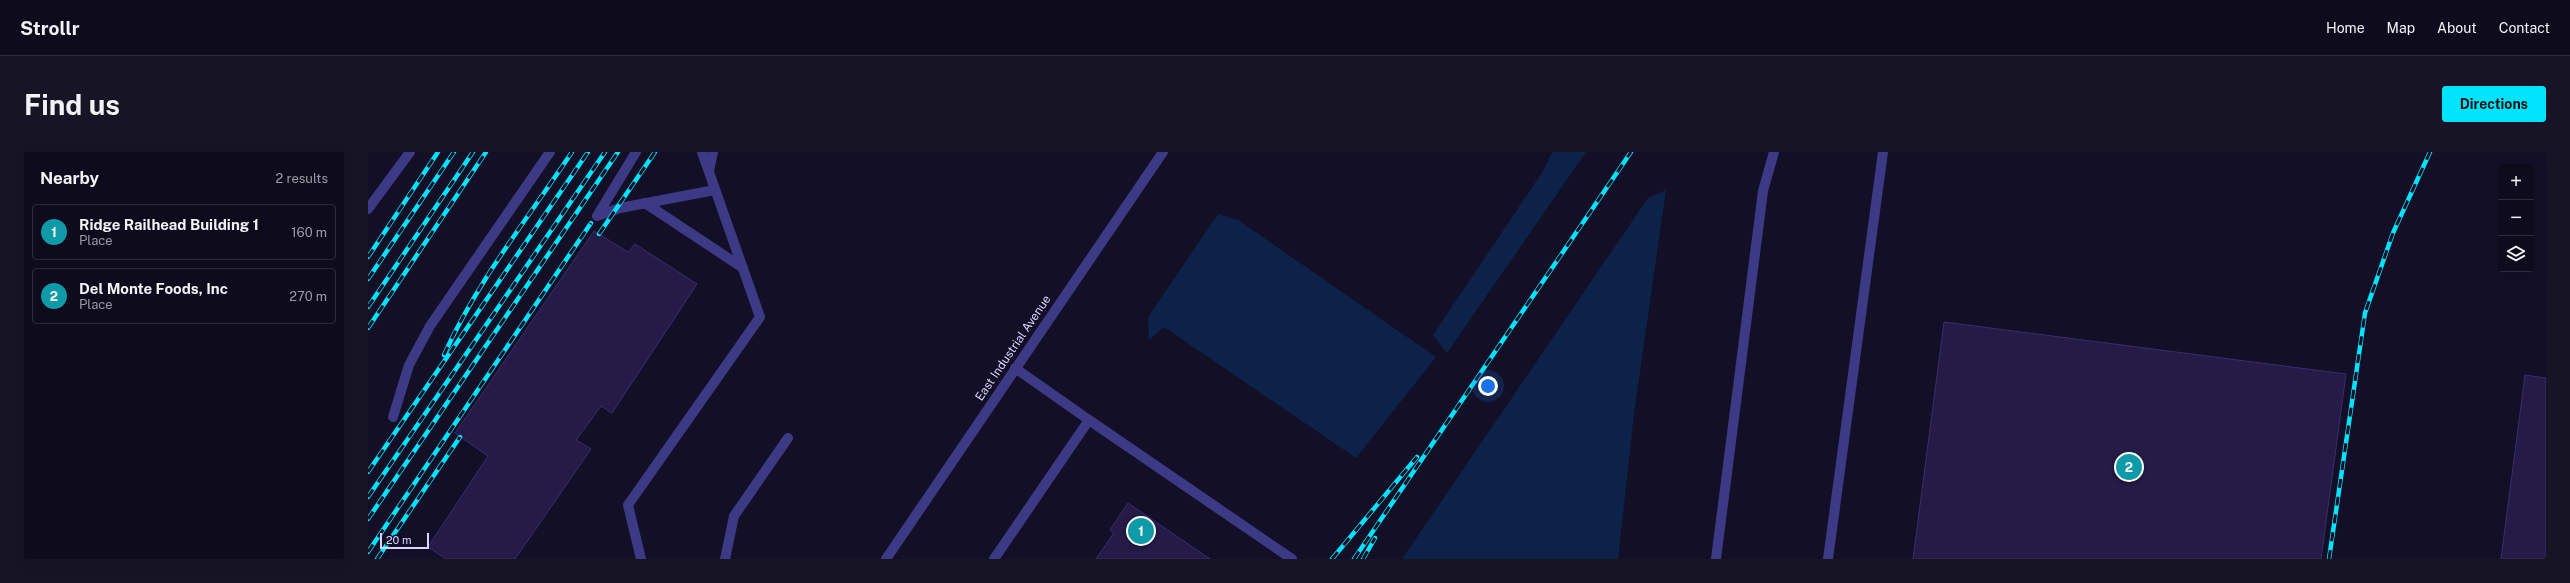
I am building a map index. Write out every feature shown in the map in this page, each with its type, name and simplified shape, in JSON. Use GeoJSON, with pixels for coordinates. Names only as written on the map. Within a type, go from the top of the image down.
{"type":"FeatureCollection","features":[{"type":"Feature","properties":{"kind":"street"},"geometry":{"type":"LineString","coordinates":[[368,209],[410,152]]}},
{"type":"Feature","properties":{"kind":"street"},"geometry":{"type":"LineString","coordinates":[[393,417],[409,365],[430,326],[550,152]]}},
{"type":"Feature","properties":{"kind":"street"},"geometry":{"type":"LineString","coordinates":[[636,152],[597,216],[620,208],[715,190]]}},
{"type":"Feature","properties":{"kind":"street"},"geometry":{"type":"LineString","coordinates":[[642,559],[628,505],[760,317],[702,152]]}},
{"type":"Feature","properties":{"kind":"street"},"geometry":{"type":"LineString","coordinates":[[709,171],[713,152]]}},
{"type":"Feature","properties":{"kind":"street","name":"East Industrial Avenue"},"geometry":{"type":"LineString","coordinates":[[886,559],[1163,152]]}},
{"type":"Feature","properties":{"kind":"street"},"geometry":{"type":"LineString","coordinates":[[1716,559],[1763,191],[1774,152]]}},
{"type":"Feature","properties":{"kind":"street"},"geometry":{"type":"LineString","coordinates":[[1828,559],[1883,152]]}},
{"type":"Feature","properties":{"kind":"street"},"geometry":{"type":"LineString","coordinates":[[645,203],[743,268]]}},
{"type":"Feature","properties":{"kind":"street"},"geometry":{"type":"LineString","coordinates":[[1015,368],[1292,559]]}},
{"type":"Feature","properties":{"kind":"street"},"geometry":{"type":"LineString","coordinates":[[994,559],[1089,420]]}},
{"type":"Feature","properties":{"kind":"street"},"geometry":{"type":"LineString","coordinates":[[725,559],[734,516],[788,438]]}},
{"type":"Feature","properties":{"kind":"water"},"geometry":{"type":"Polygon","coordinates":[[[1552,152],[1586,152],[1447,353],[1433,335],[1543,171],[1552,152]]]}},
{"type":"Feature","properties":{"kind":"water"},"geometry":{"type":"Polygon","coordinates":[[[1666,190],[1634,414],[1618,559],[1402,559],[1648,198],[1666,190]]]}},
{"type":"Feature","properties":{"kind":"water"},"geometry":{"type":"Polygon","coordinates":[[[1218,214],[1238,220],[1436,357],[1356,458],[1164,327],[1149,340],[1148,317],[1218,214]]]}},
{"type":"Feature","properties":{"kind":"building"},"geometry":{"type":"Polygon","coordinates":[[[594,231],[628,252],[635,244],[697,284],[612,413],[601,406],[576,440],[591,449],[515,559],[446,559],[428,547],[488,456],[455,433],[594,231]]]}},
{"type":"Feature","properties":{"kind":"building"},"geometry":{"type":"Polygon","coordinates":[[[1944,322],[2346,374],[2321,559],[1913,559],[1944,322]]]}},
{"type":"Feature","properties":{"kind":"building"},"geometry":{"type":"Polygon","coordinates":[[[2525,375],[2546,378],[2546,559],[2501,559],[2525,375]]]}},
{"type":"Feature","properties":{"kind":"building"},"geometry":{"type":"Polygon","coordinates":[[[1128,503],[1210,559],[1096,559],[1114,533],[1110,530],[1128,503]]]}},
{"type":"Feature","properties":{"kind":"railway"},"geometry":{"type":"LineString","coordinates":[[368,257],[438,152]]}},
{"type":"Feature","properties":{"kind":"railway"},"geometry":{"type":"LineString","coordinates":[[368,279],[454,152]]}},
{"type":"Feature","properties":{"kind":"railway"},"geometry":{"type":"LineString","coordinates":[[368,307],[473,152]]}},
{"type":"Feature","properties":{"kind":"railway"},"geometry":{"type":"LineString","coordinates":[[368,328],[486,152]]}},
{"type":"Feature","properties":{"kind":"railway"},"geometry":{"type":"LineString","coordinates":[[444,355],[471,302],[572,152]]}},
{"type":"Feature","properties":{"kind":"railway"},"geometry":{"type":"LineString","coordinates":[[368,472],[588,152]]}},
{"type":"Feature","properties":{"kind":"railway"},"geometry":{"type":"LineString","coordinates":[[368,497],[605,152]]}},
{"type":"Feature","properties":{"kind":"railway"},"geometry":{"type":"LineString","coordinates":[[368,519],[618,152]]}},
{"type":"Feature","properties":{"kind":"railway"},"geometry":{"type":"LineString","coordinates":[[599,234],[655,152]]}},
{"type":"Feature","properties":{"kind":"railway"},"geometry":{"type":"LineString","coordinates":[[1354,559],[1631,152]]}},
{"type":"Feature","properties":{"kind":"railway"},"geometry":{"type":"LineString","coordinates":[[2329,559],[2365,313],[2393,233],[2430,152]]}},
{"type":"Feature","properties":{"kind":"railway"},"geometry":{"type":"LineString","coordinates":[[368,552],[591,223]]}},
{"type":"Feature","properties":{"kind":"railway"},"geometry":{"type":"LineString","coordinates":[[377,559],[460,437]]}},
{"type":"Feature","properties":{"kind":"railway"},"geometry":{"type":"LineString","coordinates":[[1332,559],[1417,457]]}},
{"type":"Feature","properties":{"kind":"railway"},"geometry":{"type":"LineString","coordinates":[[1363,559],[1375,538]]}},
{"type":"Feature","properties":{"kind":"place","name":"Del Monte Foods, Inc"},"geometry":{"type":"Point","coordinates":[2129,467]}},
{"type":"Feature","properties":{"kind":"place","name":"Ridge Railhead Building 1"},"geometry":{"type":"Point","coordinates":[1141,531]}}]}
